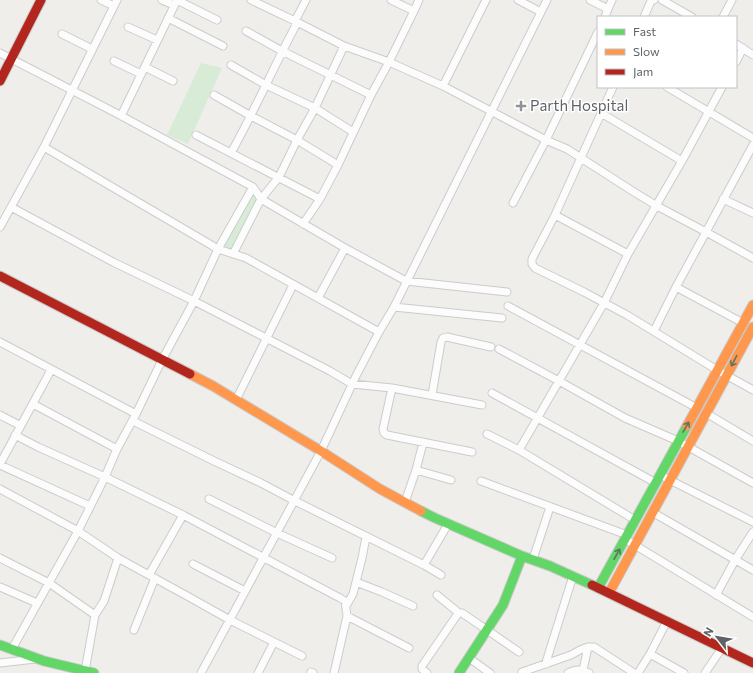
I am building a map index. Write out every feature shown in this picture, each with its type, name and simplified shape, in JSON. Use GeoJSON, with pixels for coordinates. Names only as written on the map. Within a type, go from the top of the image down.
{"type":"FeatureCollection","features":[{"type":"Feature","properties":{"kind":"street"},"geometry":{"type":"LineString","coordinates":[[0,82],[41,0]]}},
{"type":"Feature","properties":{"kind":"street"},"geometry":{"type":"LineString","coordinates":[[0,228],[44,147],[115,3],[101,0]]}},
{"type":"Feature","properties":{"kind":"street"},"geometry":{"type":"LineString","coordinates":[[162,0],[176,2],[217,20]]}},
{"type":"Feature","properties":{"kind":"street"},"geometry":{"type":"LineString","coordinates":[[251,0],[344,46],[389,62],[443,86],[546,140],[567,148],[580,158],[657,206],[753,258]]}},
{"type":"Feature","properties":{"kind":"street"},"geometry":{"type":"LineString","coordinates":[[231,153],[251,116],[306,0]]}},
{"type":"Feature","properties":{"kind":"street"},"geometry":{"type":"LineString","coordinates":[[391,0],[414,11]]}},
{"type":"Feature","properties":{"kind":"street"},"geometry":{"type":"LineString","coordinates":[[303,224],[320,199],[338,165],[371,95],[419,0]]}},
{"type":"Feature","properties":{"kind":"street"},"geometry":{"type":"LineString","coordinates":[[443,86],[486,0]]}},
{"type":"Feature","properties":{"kind":"street"},"geometry":{"type":"LineString","coordinates":[[518,0],[541,12]]}},
{"type":"Feature","properties":{"kind":"street"},"geometry":{"type":"LineString","coordinates":[[202,673],[321,451],[352,384],[394,307],[547,0]]}},
{"type":"Feature","properties":{"kind":"street"},"geometry":{"type":"LineString","coordinates":[[590,0],[608,9]]}},
{"type":"Feature","properties":{"kind":"street"},"geometry":{"type":"LineString","coordinates":[[605,16],[612,0]]}},
{"type":"Feature","properties":{"kind":"street"},"geometry":{"type":"LineString","coordinates":[[644,16],[651,1],[654,0]]}},
{"type":"Feature","properties":{"kind":"street"},"geometry":{"type":"LineString","coordinates":[[662,0],[690,16]]}},
{"type":"Feature","properties":{"kind":"street"},"geometry":{"type":"LineString","coordinates":[[724,16],[732,0]]}},
{"type":"Feature","properties":{"kind":"street"},"geometry":{"type":"LineString","coordinates":[[121,116],[176,2]]}},
{"type":"Feature","properties":{"kind":"street"},"geometry":{"type":"LineString","coordinates":[[168,18],[223,46]]}},
{"type":"Feature","properties":{"kind":"street"},"geometry":{"type":"LineString","coordinates":[[128,27],[157,40]]}},
{"type":"Feature","properties":{"kind":"street"},"geometry":{"type":"LineString","coordinates":[[246,31],[282,51],[371,95]]}},
{"type":"Feature","properties":{"kind":"street"},"geometry":{"type":"LineString","coordinates":[[62,34],[92,49]]}},
{"type":"Feature","properties":{"kind":"street"},"geometry":{"type":"LineString","coordinates":[[513,203],[546,140],[597,35]]}},
{"type":"Feature","properties":{"kind":"street"},"geometry":{"type":"LineString","coordinates":[[737,45],[753,55]]}},
{"type":"Feature","properties":{"kind":"street"},"geometry":{"type":"LineString","coordinates":[[234,254],[262,200],[279,177],[297,140],[316,108],[344,46]]}},
{"type":"Feature","properties":{"kind":"street"},"geometry":{"type":"LineString","coordinates":[[737,60],[743,48]]}},
{"type":"Feature","properties":{"kind":"street"},"geometry":{"type":"LineString","coordinates":[[0,53],[114,112],[253,187],[262,200],[406,281],[507,292]]}},
{"type":"Feature","properties":{"kind":"street"},"geometry":{"type":"LineString","coordinates":[[114,61],[141,74]]}},
{"type":"Feature","properties":{"kind":"street"},"geometry":{"type":"LineString","coordinates":[[231,65],[266,85],[316,108],[353,132]]}},
{"type":"Feature","properties":{"kind":"street"},"geometry":{"type":"LineString","coordinates":[[145,67],[173,81]]}},
{"type":"Feature","properties":{"kind":"street"},"geometry":{"type":"LineString","coordinates":[[613,88],[555,215],[532,259],[533,266],[584,292],[654,331],[717,370],[753,390]]}},
{"type":"Feature","properties":{"kind":"street"},"geometry":{"type":"LineString","coordinates":[[669,88],[753,138]]}},
{"type":"Feature","properties":{"kind":"street"},"geometry":{"type":"LineString","coordinates":[[519,450],[604,303],[628,254],[657,206],[721,88]]}},
{"type":"Feature","properties":{"kind":"street"},"geometry":{"type":"LineString","coordinates":[[214,95],[297,140],[338,165]]}},
{"type":"Feature","properties":{"kind":"street"},"geometry":{"type":"LineString","coordinates":[[601,113],[682,161]]}},
{"type":"Feature","properties":{"kind":"street"},"geometry":{"type":"LineString","coordinates":[[196,135],[320,199]]}},
{"type":"Feature","properties":{"kind":"street"},"geometry":{"type":"LineString","coordinates":[[654,331],[676,287],[753,145]]}},
{"type":"Feature","properties":{"kind":"street"},"geometry":{"type":"LineString","coordinates":[[44,147],[218,249],[246,258],[379,332]]}},
{"type":"Feature","properties":{"kind":"street"},"geometry":{"type":"LineString","coordinates":[[12,650],[78,531],[117,449],[135,418],[162,360],[194,301],[218,249],[253,187]]}},
{"type":"Feature","properties":{"kind":"street"},"geometry":{"type":"LineString","coordinates":[[723,199],[753,213]]}},
{"type":"Feature","properties":{"kind":"street"},"geometry":{"type":"LineString","coordinates":[[11,207],[113,262],[267,338],[352,384],[392,388],[482,404]]}},
{"type":"Feature","properties":{"kind":"street"},"geometry":{"type":"LineString","coordinates":[[555,215],[628,254]]}},
{"type":"Feature","properties":{"kind":"street"},"geometry":{"type":"LineString","coordinates":[[318,298],[345,248]]}},
{"type":"Feature","properties":{"kind":"street"},"geometry":{"type":"LineString","coordinates":[[0,276],[213,386],[321,451],[380,489],[435,518],[522,556],[573,576],[753,663]]}},
{"type":"Feature","properties":{"kind":"street"},"geometry":{"type":"LineString","coordinates":[[236,400],[293,285]]}},
{"type":"Feature","properties":{"kind":"street"},"geometry":{"type":"LineString","coordinates":[[676,287],[743,323]]}},
{"type":"Feature","properties":{"kind":"street"},"geometry":{"type":"LineString","coordinates":[[598,588],[753,305]]}},
{"type":"Feature","properties":{"kind":"street"},"geometry":{"type":"LineString","coordinates":[[508,306],[579,346],[697,408]]}},
{"type":"Feature","properties":{"kind":"street"},"geometry":{"type":"LineString","coordinates":[[394,307],[502,318]]}},
{"type":"Feature","properties":{"kind":"street"},"geometry":{"type":"LineString","coordinates":[[609,593],[753,327]]}},
{"type":"Feature","properties":{"kind":"street"},"geometry":{"type":"LineString","coordinates":[[432,395],[441,342],[443,338],[447,337],[491,347]]}},
{"type":"Feature","properties":{"kind":"street"},"geometry":{"type":"LineString","coordinates":[[0,342],[208,458],[262,483],[294,501],[424,565],[441,575]]}},
{"type":"Feature","properties":{"kind":"street"},"geometry":{"type":"LineString","coordinates":[[499,349],[625,418],[688,446],[753,483]]}},
{"type":"Feature","properties":{"kind":"street"},"geometry":{"type":"LineString","coordinates":[[51,370],[0,464],[90,506]]}},
{"type":"Feature","properties":{"kind":"street"},"geometry":{"type":"LineString","coordinates":[[392,388],[383,429],[384,433],[387,435],[472,452]]}},
{"type":"Feature","properties":{"kind":"street"},"geometry":{"type":"LineString","coordinates":[[492,394],[658,479],[669,480],[753,522]]}},
{"type":"Feature","properties":{"kind":"street"},"geometry":{"type":"LineString","coordinates":[[33,404],[117,449]]}},
{"type":"Feature","properties":{"kind":"street"},"geometry":{"type":"LineString","coordinates":[[706,413],[753,441]]}},
{"type":"Feature","properties":{"kind":"street"},"geometry":{"type":"LineString","coordinates":[[0,415],[21,426]]}},
{"type":"Feature","properties":{"kind":"street"},"geometry":{"type":"LineString","coordinates":[[487,434],[519,450],[635,520]]}},
{"type":"Feature","properties":{"kind":"street"},"geometry":{"type":"LineString","coordinates":[[15,435],[183,515],[345,601],[347,616],[334,673]]}},
{"type":"Feature","properties":{"kind":"street"},"geometry":{"type":"LineString","coordinates":[[405,502],[416,470],[422,442]]}},
{"type":"Feature","properties":{"kind":"street"},"geometry":{"type":"LineString","coordinates":[[416,470],[451,480]]}},
{"type":"Feature","properties":{"kind":"street"},"geometry":{"type":"LineString","coordinates":[[481,481],[626,537],[634,545],[753,617]]}},
{"type":"Feature","properties":{"kind":"street"},"geometry":{"type":"LineString","coordinates":[[0,490],[78,531],[118,558],[230,620],[302,656]]}},
{"type":"Feature","properties":{"kind":"street"},"geometry":{"type":"LineString","coordinates":[[209,499],[277,533],[332,558]]}},
{"type":"Feature","properties":{"kind":"street"},"geometry":{"type":"LineString","coordinates":[[532,560],[550,507]]}},
{"type":"Feature","properties":{"kind":"street"},"geometry":{"type":"LineString","coordinates":[[652,512],[753,570]]}},
{"type":"Feature","properties":{"kind":"street"},"geometry":{"type":"LineString","coordinates":[[134,630],[152,577],[183,515]]}},
{"type":"Feature","properties":{"kind":"street"},"geometry":{"type":"LineString","coordinates":[[424,565],[448,524]]}},
{"type":"Feature","properties":{"kind":"street"},"geometry":{"type":"LineString","coordinates":[[716,595],[735,560],[753,532]]}},
{"type":"Feature","properties":{"kind":"street"},"geometry":{"type":"LineString","coordinates":[[346,606],[353,594],[366,537]]}},
{"type":"Feature","properties":{"kind":"street"},"geometry":{"type":"LineString","coordinates":[[460,673],[503,605],[522,556]]}},
{"type":"Feature","properties":{"kind":"street"},"geometry":{"type":"LineString","coordinates":[[0,558],[49,583],[95,616]]}},
{"type":"Feature","properties":{"kind":"street"},"geometry":{"type":"LineString","coordinates":[[0,645],[84,672],[95,616],[104,601],[118,558]]}},
{"type":"Feature","properties":{"kind":"street"},"geometry":{"type":"LineString","coordinates":[[194,564],[246,591]]}},
{"type":"Feature","properties":{"kind":"street"},"geometry":{"type":"LineString","coordinates":[[546,664],[573,576]]}},
{"type":"Feature","properties":{"kind":"street"},"geometry":{"type":"LineString","coordinates":[[356,582],[413,606]]}},
{"type":"Feature","properties":{"kind":"street"},"geometry":{"type":"LineString","coordinates":[[0,587],[37,603]]}},
{"type":"Feature","properties":{"kind":"street"},"geometry":{"type":"LineString","coordinates":[[437,595],[459,613],[462,613],[519,652]]}},
{"type":"Feature","properties":{"kind":"street"},"geometry":{"type":"LineString","coordinates":[[427,673],[422,669],[422,666],[459,613]]}},
{"type":"Feature","properties":{"kind":"street"},"geometry":{"type":"LineString","coordinates":[[347,616],[410,648]]}},
{"type":"Feature","properties":{"kind":"street"},"geometry":{"type":"LineString","coordinates":[[638,673],[650,654],[667,621]]}},
{"type":"Feature","properties":{"kind":"street"},"geometry":{"type":"LineString","coordinates":[[258,673],[274,642]]}},
{"type":"Feature","properties":{"kind":"street"},"geometry":{"type":"LineString","coordinates":[[568,673],[580,669],[586,672],[588,647]]}},
{"type":"Feature","properties":{"kind":"street"},"geometry":{"type":"LineString","coordinates":[[522,672],[571,655],[588,647],[594,647],[634,673]]}},
{"type":"Feature","properties":{"kind":"street"},"geometry":{"type":"LineString","coordinates":[[705,673],[722,648]]}},
{"type":"Feature","properties":{"kind":"street"},"geometry":{"type":"LineString","coordinates":[[650,654],[684,673]]}},
{"type":"Feature","properties":{"kind":"street"},"geometry":{"type":"LineString","coordinates":[[0,663],[37,658]]}},
{"type":"Feature","properties":{"kind":"street"},"geometry":{"type":"LineString","coordinates":[[469,658],[490,673]]}},
{"type":"Feature","properties":{"kind":"green space"},"geometry":{"type":"Polygon","coordinates":[[[201,63],[222,68],[188,144],[167,135],[201,63]]]}},
{"type":"Feature","properties":{"kind":"green space"},"geometry":{"type":"Polygon","coordinates":[[[251,191],[261,199],[233,254],[221,244],[251,191]]]}},
{"type":"Feature","properties":{"kind":"traffic: fast"},"geometry":{"type":"LineString","coordinates":[[598,588],[687,426]]}},
{"type":"Feature","properties":{"kind":"traffic: fast"},"geometry":{"type":"LineString","coordinates":[[421,511],[592,585]]}},
{"type":"Feature","properties":{"kind":"traffic: fast"},"geometry":{"type":"LineString","coordinates":[[459,673],[503,605],[522,556]]}},
{"type":"Feature","properties":{"kind":"traffic: fast"},"geometry":{"type":"LineString","coordinates":[[0,645],[44,661],[94,673]]}},
{"type":"Feature","properties":{"kind":"traffic: slow"},"geometry":{"type":"LineString","coordinates":[[687,426],[753,305]]}},
{"type":"Feature","properties":{"kind":"traffic: slow"},"geometry":{"type":"LineString","coordinates":[[609,593],[753,327]]}},
{"type":"Feature","properties":{"kind":"traffic: slow"},"geometry":{"type":"LineString","coordinates":[[190,374],[213,386],[321,451],[380,489],[421,511]]}},
{"type":"Feature","properties":{"kind":"traffic: jam"},"geometry":{"type":"LineString","coordinates":[[0,81],[41,0]]}},
{"type":"Feature","properties":{"kind":"traffic: jam"},"geometry":{"type":"LineString","coordinates":[[0,276],[190,374]]}},
{"type":"Feature","properties":{"kind":"traffic: jam"},"geometry":{"type":"LineString","coordinates":[[592,585],[753,663]]}},
{"type":"Feature","properties":{"kind":"place","name":"Parth Hospital"},"geometry":{"type":"Point","coordinates":[521,106]}}]}
